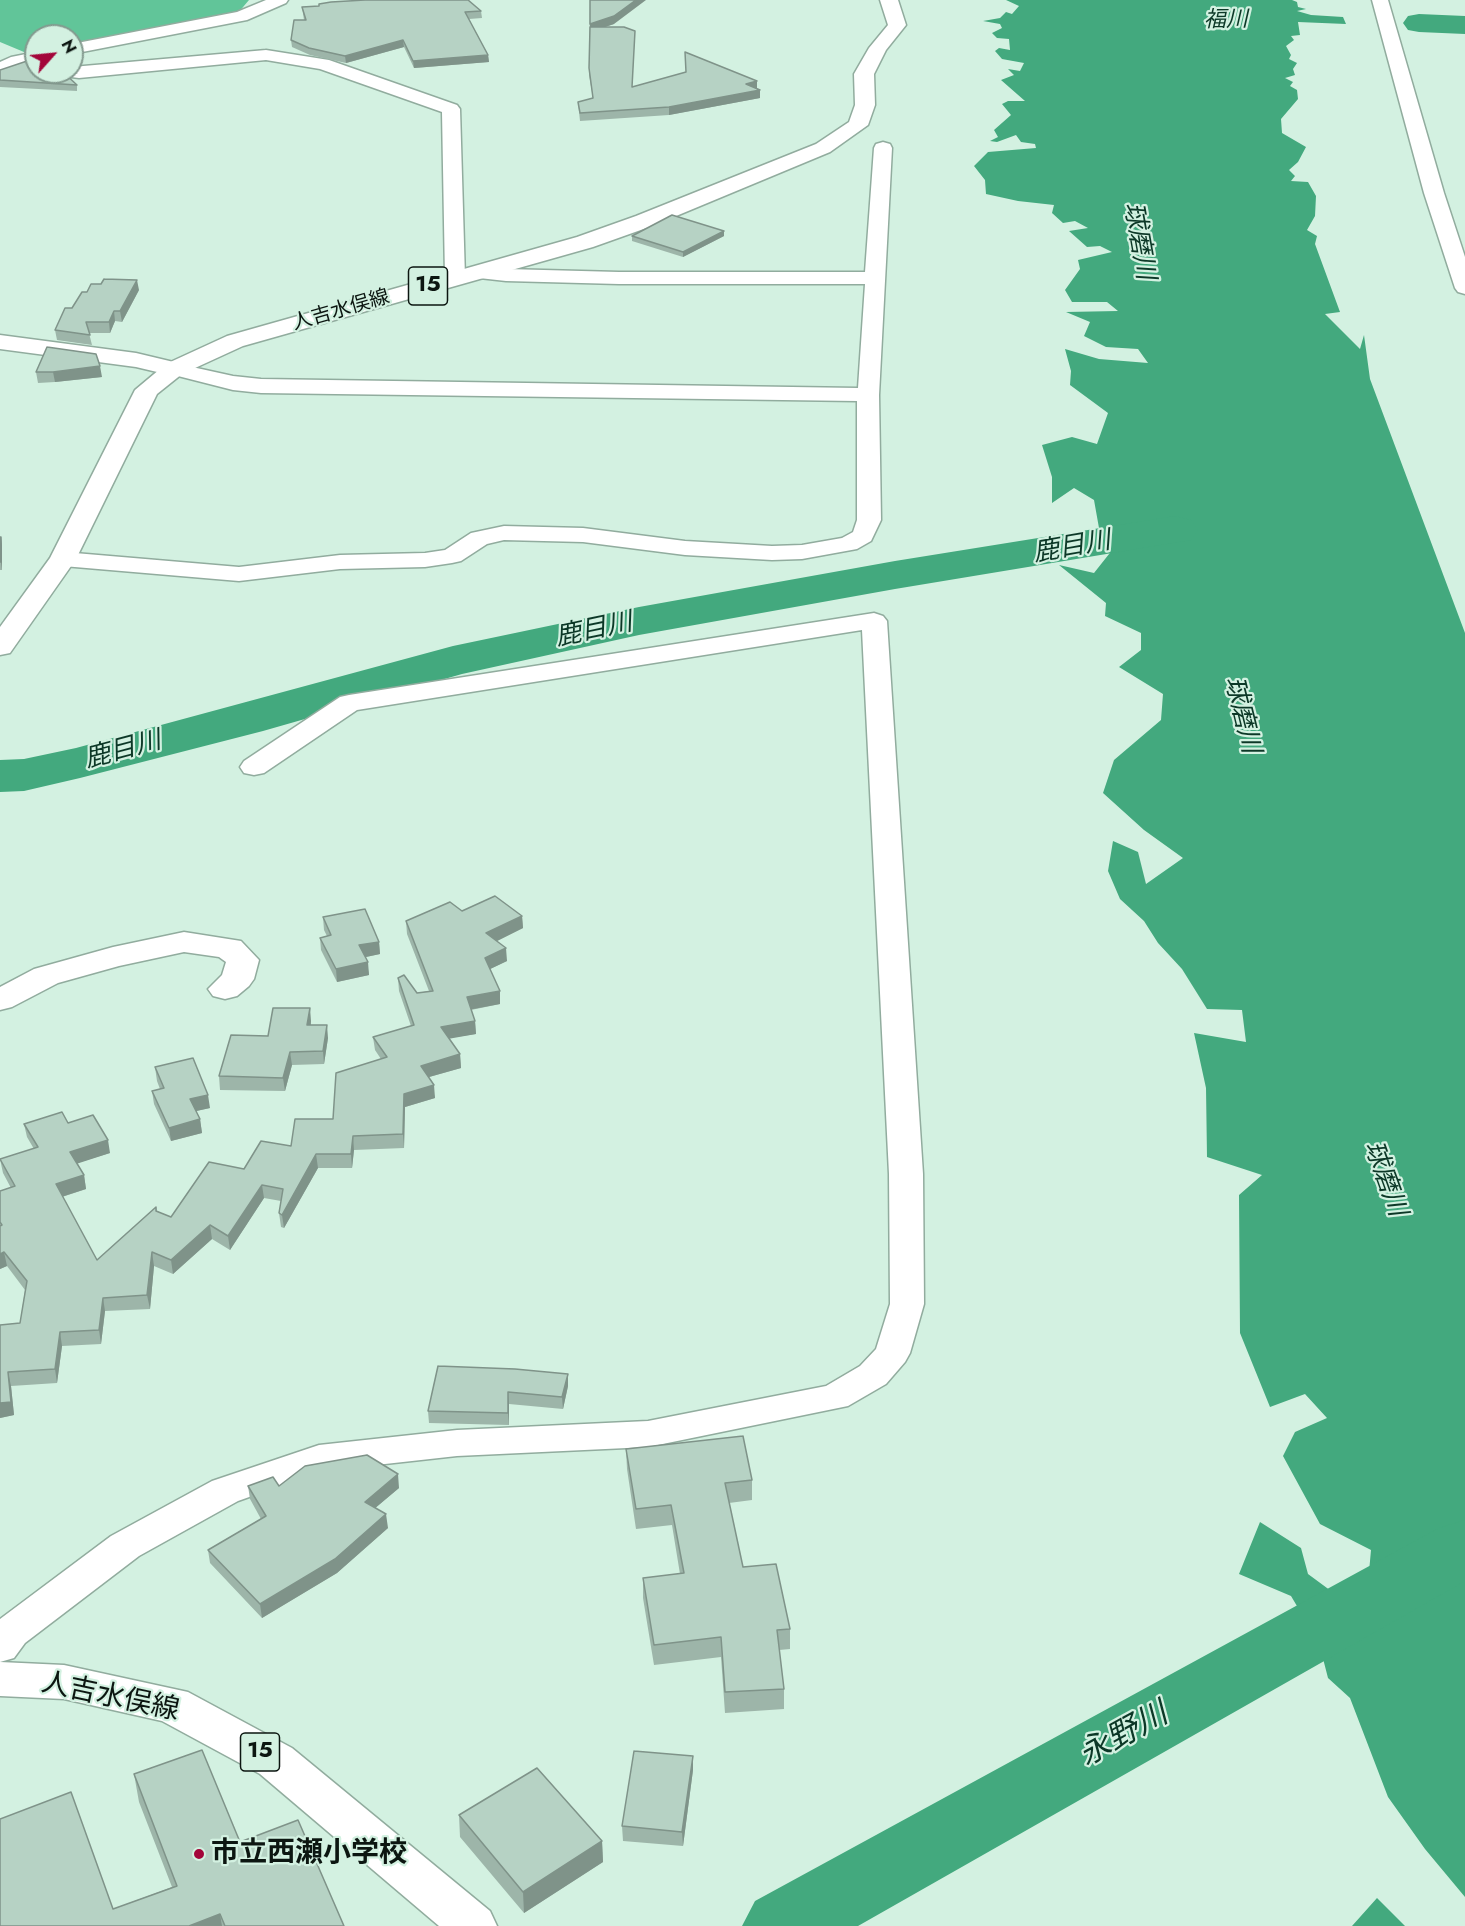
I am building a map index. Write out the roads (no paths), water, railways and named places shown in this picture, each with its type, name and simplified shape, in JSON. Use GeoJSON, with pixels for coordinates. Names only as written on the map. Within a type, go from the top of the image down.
{"type":"FeatureCollection","features":[{"type":"Feature","properties":{"kind":"main road","name":"人吉水俣線"},"geometry":{"type":"LineString","coordinates":[[0,647],[63,559],[147,390],[174,369],[235,341],[585,242],[823,148],[858,125],[865,105],[864,74],[878,48],[897,26],[890,0]]}},
{"type":"Feature","properties":{"kind":"main road"},"geometry":{"type":"LineString","coordinates":[[0,342],[136,360],[174,369]]}},
{"type":"Feature","properties":{"kind":"main road"},"geometry":{"type":"LineString","coordinates":[[0,1000],[46,976],[114,957],[184,942],[229,948],[243,960],[237,979],[225,989]]}},
{"type":"Feature","properties":{"kind":"main road","name":"人吉水俣線"},"geometry":{"type":"LineString","coordinates":[[0,1679],[64,1682],[172,1705],[276,1761],[473,1926]]}},
{"type":"Feature","properties":{"kind":"street"},"geometry":{"type":"LineString","coordinates":[[84,47],[241,16],[280,0]]}},
{"type":"Feature","properties":{"kind":"street"},"geometry":{"type":"LineString","coordinates":[[1380,0],[1434,193],[1465,288]]}},
{"type":"Feature","properties":{"kind":"street"},"geometry":{"type":"LineString","coordinates":[[84,73],[267,55],[324,64],[451,109],[455,278]]}},
{"type":"Feature","properties":{"kind":"street"},"geometry":{"type":"LineString","coordinates":[[4,68],[24,60]]}},
{"type":"Feature","properties":{"kind":"street"},"geometry":{"type":"LineString","coordinates":[[4,68],[24,69]]}},
{"type":"Feature","properties":{"kind":"street"},"geometry":{"type":"LineString","coordinates":[[63,559],[239,574],[340,562],[425,560],[452,556],[479,538],[504,533],[583,535],[685,548],[772,553],[802,552],[849,544],[863,536],[868,520],[868,395],[883,148]]}},
{"type":"Feature","properties":{"kind":"street"},"geometry":{"type":"LineString","coordinates":[[478,272],[506,275],[619,278],[875,278]]}},
{"type":"Feature","properties":{"kind":"street"},"geometry":{"type":"LineString","coordinates":[[174,369],[261,387],[868,395]]}},
{"type":"Feature","properties":{"kind":"street"},"geometry":{"type":"LineString","coordinates":[[0,1647],[11,1632],[125,1546],[225,1491],[319,1458],[457,1443],[648,1434],[835,1397],[873,1375],[892,1353],[907,1304],[906,1174],[874,621],[349,703],[254,767]]}},
{"type":"Feature","properties":{"kind":"water","name":"球磨川"},"geometry":{"type":"Polygon","coordinates":[[[1006,0],[1292,0],[1297,2],[1298,7],[1306,9],[1297,11],[1311,15],[1343,17],[1346,24],[1298,22],[1300,35],[1291,36],[1294,40],[1286,46],[1291,55],[1289,59],[1297,63],[1293,69],[1295,75],[1285,78],[1293,82],[1290,86],[1297,90],[1298,99],[1281,119],[1282,133],[1306,147],[1298,162],[1289,170],[1295,176],[1291,181],[1308,182],[1316,196],[1315,216],[1307,230],[1317,236],[1315,244],[1340,312],[1325,314],[1360,349],[1364,335],[1370,379],[1465,633],[1465,1897],[1425,1849],[1388,1797],[1350,1698],[1328,1678],[1319,1643],[1291,1596],[1239,1574],[1260,1522],[1301,1548],[1308,1574],[1365,1616],[1371,1550],[1320,1524],[1283,1456],[1295,1432],[1327,1418],[1305,1394],[1270,1407],[1240,1333],[1239,1195],[1262,1175],[1207,1157],[1206,1088],[1194,1033],[1246,1042],[1242,1010],[1207,1009],[1182,969],[1158,943],[1144,921],[1120,899],[1108,871],[1113,841],[1138,852],[1146,884],[1183,858],[1144,830],[1103,793],[1114,760],[1161,720],[1163,694],[1119,667],[1141,650],[1141,633],[1105,616],[1106,603],[1059,565],[1094,573],[1113,549],[1084,538],[1099,528],[1094,500],[1074,488],[1052,503],[1052,477],[1042,445],[1072,437],[1097,444],[1108,413],[1070,385],[1071,371],[1065,349],[1099,359],[1148,363],[1138,349],[1106,347],[1084,336],[1090,322],[1066,312],[1118,311],[1107,302],[1072,302],[1065,290],[1080,269],[1078,260],[1112,252],[1100,246],[1087,247],[1069,231],[1088,228],[1075,221],[1063,223],[1052,213],[1054,205],[1018,201],[986,194],[985,180],[974,166],[988,152],[1036,148],[1035,144],[1021,142],[1016,135],[997,142],[990,141],[998,137],[994,130],[1011,115],[1002,104],[1008,101],[1025,101],[1001,80],[1014,75],[1008,69],[1020,71],[1024,63],[1002,59],[995,51],[999,48],[1010,50],[1009,39],[997,38],[992,33],[1002,28],[1000,24],[983,21],[1000,18],[1006,12],[1012,14],[1019,6],[1006,0]]]}},
{"type":"Feature","properties":{"kind":"water"},"geometry":{"type":"Polygon","coordinates":[[[1377,1898],[1405,1926],[1352,1926],[1377,1898]]]}},
{"type":"Feature","properties":{"kind":"waterway","name":"福川"},"geometry":{"type":"LineString","coordinates":[[1419,23],[1465,25]]}},
{"type":"Feature","properties":{"kind":"waterway","name":"鹿目川"},"geometry":{"type":"LineString","coordinates":[[0,776],[24,775],[80,763],[245,720],[453,661],[639,621],[895,575],[1175,530]]}},
{"type":"Feature","properties":{"kind":"waterway","name":"永野川"},"geometry":{"type":"LineString","coordinates":[[784,1926],[1465,1547]]}},
{"type":"Feature","properties":{"kind":"place","name":"市立西瀬小学校"},"geometry":{"type":"Point","coordinates":[199,1854]}}]}
